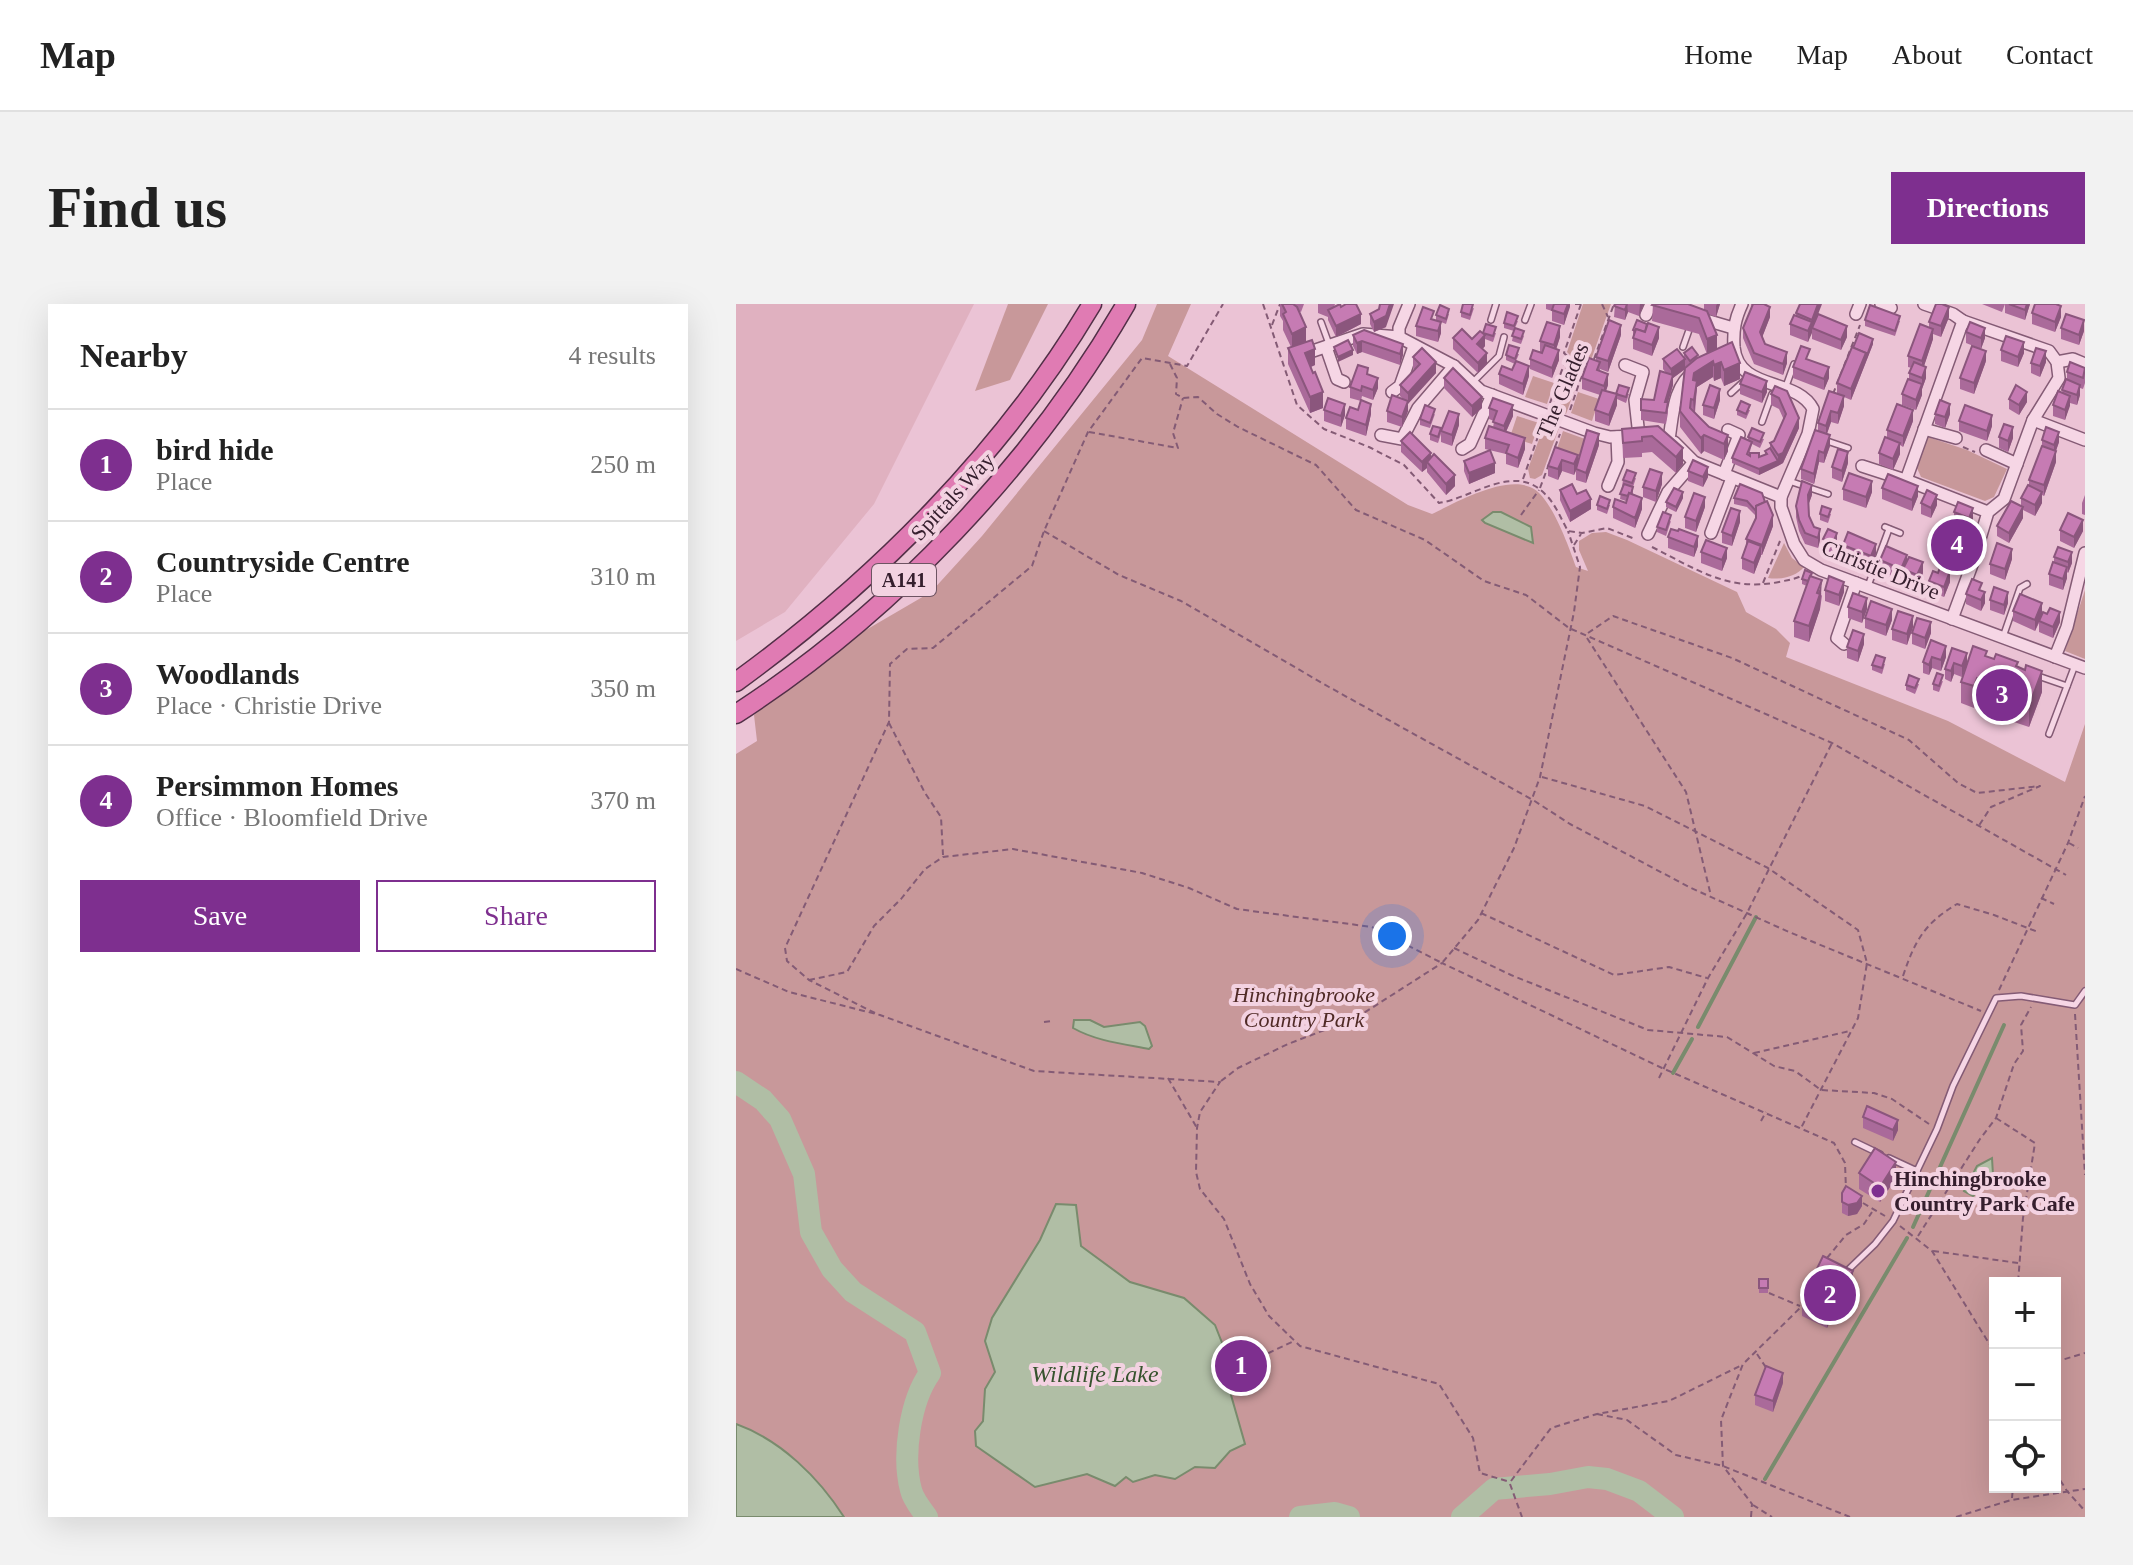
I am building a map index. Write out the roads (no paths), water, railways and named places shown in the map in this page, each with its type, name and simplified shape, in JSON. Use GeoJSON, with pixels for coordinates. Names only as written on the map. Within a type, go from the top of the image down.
{"type":"FeatureCollection","features":[{"type":"Feature","properties":{"kind":"highway","name":"Spittals Way"},"geometry":{"type":"LineString","coordinates":[[736,682],[842,598],[943,499],[1039,383],[1092,304]]}},
{"type":"Feature","properties":{"kind":"highway","name":"Spittals Way"},"geometry":{"type":"LineString","coordinates":[[736,714],[786,679],[885,598],[962,522],[1011,469],[1049,420],[1126,304]]}},
{"type":"Feature","properties":{"kind":"street"},"geometry":{"type":"LineString","coordinates":[[1399,337],[1399,328],[1409,304]]}},
{"type":"Feature","properties":{"kind":"street"},"geometry":{"type":"LineString","coordinates":[[1296,357],[1363,334],[1399,337],[1454,366],[1481,391],[1594,433],[1617,437],[1656,435],[1669,439],[1694,462],[1781,497],[1814,417],[1805,397],[1750,376],[1739,363],[1733,328],[1742,304]]}},
{"type":"Feature","properties":{"kind":"street"},"geometry":{"type":"LineString","coordinates":[[1924,304],[2049,351],[2057,362],[2059,378],[2033,420],[2004,499],[1988,512],[1952,619]]}},
{"type":"Feature","properties":{"kind":"street"},"geometry":{"type":"LineString","coordinates":[[1680,311],[1693,319],[1733,328]]}},
{"type":"Feature","properties":{"kind":"street"},"geometry":{"type":"LineString","coordinates":[[1906,480],[1963,321]]}},
{"type":"Feature","properties":{"kind":"street"},"geometry":{"type":"LineString","coordinates":[[1328,346],[1337,379],[1344,382]]}},
{"type":"Feature","properties":{"kind":"street"},"geometry":{"type":"LineString","coordinates":[[1392,392],[1400,386],[1414,346]]}},
{"type":"Feature","properties":{"kind":"street"},"geometry":{"type":"LineString","coordinates":[[1721,359],[1735,352]]}},
{"type":"Feature","properties":{"kind":"street"},"geometry":{"type":"LineString","coordinates":[[2057,362],[2073,359],[2085,364]]}},
{"type":"Feature","properties":{"kind":"street"},"geometry":{"type":"LineString","coordinates":[[1625,365],[1643,372],[1635,400],[1639,436]]}},
{"type":"Feature","properties":{"kind":"street"},"geometry":{"type":"LineString","coordinates":[[1381,435],[1402,439],[1418,408],[1454,366]]}},
{"type":"Feature","properties":{"kind":"street"},"geometry":{"type":"LineString","coordinates":[[1669,439],[1683,380],[1707,366]]}},
{"type":"Feature","properties":{"kind":"street"},"geometry":{"type":"LineString","coordinates":[[1462,449],[1470,444],[1492,395]]}},
{"type":"Feature","properties":{"kind":"street"},"geometry":{"type":"LineString","coordinates":[[2033,420],[2085,440]]}},
{"type":"Feature","properties":{"kind":"street"},"geometry":{"type":"LineString","coordinates":[[1924,429],[1956,438]]}},
{"type":"Feature","properties":{"kind":"street"},"geometry":{"type":"LineString","coordinates":[[1711,533],[1739,435],[1728,430]]}},
{"type":"Feature","properties":{"kind":"street"},"geometry":{"type":"LineString","coordinates":[[1608,486],[1618,462],[1617,437]]}},
{"type":"Feature","properties":{"kind":"street"},"geometry":{"type":"LineString","coordinates":[[1986,450],[2017,464]]}},
{"type":"Feature","properties":{"kind":"street"},"geometry":{"type":"LineString","coordinates":[[1648,534],[1668,492],[1694,462]]}},
{"type":"Feature","properties":{"kind":"street"},"geometry":{"type":"LineString","coordinates":[[1862,466],[1988,512]]}},
{"type":"Feature","properties":{"kind":"street","name":"Christie Drive"},"geometry":{"type":"LineString","coordinates":[[1781,497],[1786,525],[1794,544],[1804,560],[1813,566],[2080,666]]}},
{"type":"Feature","properties":{"kind":"street"},"geometry":{"type":"LineString","coordinates":[[2055,657],[2067,627],[2085,553]]}},
{"type":"Feature","properties":{"kind":"street"},"geometry":{"type":"LineString","coordinates":[[1844,644],[1837,638],[1862,585]]}},
{"type":"Feature","properties":{"kind":"lane"},"geometry":{"type":"LineString","coordinates":[[1491,320],[1496,304]]}},
{"type":"Feature","properties":{"kind":"lane"},"geometry":{"type":"LineString","coordinates":[[1525,320],[1531,304]]}},
{"type":"Feature","properties":{"kind":"lane"},"geometry":{"type":"LineString","coordinates":[[1321,322],[1328,346]]}},
{"type":"Feature","properties":{"kind":"lane"},"geometry":{"type":"LineString","coordinates":[[1683,347],[1689,330]]}},
{"type":"Feature","properties":{"kind":"lane"},"geometry":{"type":"LineString","coordinates":[[1472,383],[1499,356],[1504,337]]}},
{"type":"Feature","properties":{"kind":"lane"},"geometry":{"type":"LineString","coordinates":[[1762,422],[1796,360]]}},
{"type":"Feature","properties":{"kind":"lane"},"geometry":{"type":"LineString","coordinates":[[1731,393],[1750,376]]}},
{"type":"Feature","properties":{"kind":"lane"},"geometry":{"type":"LineString","coordinates":[[1808,434],[1848,448]]}},
{"type":"Feature","properties":{"kind":"lane"},"geometry":{"type":"LineString","coordinates":[[1788,481],[1828,494]]}},
{"type":"Feature","properties":{"kind":"lane"},"geometry":{"type":"LineString","coordinates":[[1862,585],[1887,528],[1900,533]]}},
{"type":"Feature","properties":{"kind":"lane"},"geometry":{"type":"LineString","coordinates":[[2002,637],[2020,588],[2027,584]]}},
{"type":"Feature","properties":{"kind":"lane"},"geometry":{"type":"LineString","coordinates":[[2049,734],[2067,686],[2080,666]]}},
{"type":"Feature","properties":{"kind":"lane"},"geometry":{"type":"LineString","coordinates":[[2032,674],[2067,686]]}},
{"type":"Feature","properties":{"kind":"lane"},"geometry":{"type":"LineString","coordinates":[[1843,1275],[1875,1244],[1893,1221],[1996,998],[2021,996],[2075,1005],[2085,991]]}},
{"type":"Feature","properties":{"kind":"lane"},"geometry":{"type":"LineString","coordinates":[[1855,1142],[1917,1171]]}},
{"type":"Feature","properties":{"kind":"water"},"geometry":{"type":"Polygon","coordinates":[[[1493,512],[1501,512],[1531,527],[1533,543],[1482,520],[1493,512]]]}},
{"type":"Feature","properties":{"kind":"water"},"geometry":{"type":"Polygon","coordinates":[[[1074,1020],[1090,1020],[1104,1027],[1140,1022],[1145,1026],[1152,1046],[1149,1049],[1091,1036],[1073,1028],[1074,1020]]]}},
{"type":"Feature","properties":{"kind":"water"},"geometry":{"type":"Polygon","coordinates":[[[1992,1158],[1993,1175],[1973,1196],[1964,1191],[1977,1166],[1992,1158]]]}},
{"type":"Feature","properties":{"kind":"water","name":"Wildlife Lake"},"geometry":{"type":"Polygon","coordinates":[[[1056,1204],[1076,1205],[1081,1246],[1130,1282],[1184,1298],[1215,1325],[1228,1358],[1231,1395],[1245,1444],[1230,1451],[1215,1468],[1195,1467],[1175,1479],[1155,1475],[1133,1482],[1126,1477],[1115,1486],[1087,1474],[1035,1487],[976,1446],[975,1431],[983,1421],[985,1389],[995,1372],[985,1341],[992,1318],[1040,1240],[1056,1204]]]}},
{"type":"Feature","properties":{"kind":"water"},"geometry":{"type":"Polygon","coordinates":[[[736,1424],[768,1440],[798,1462],[823,1488],[844,1517],[736,1517],[736,1424]]]}},
{"type":"Feature","properties":{"kind":"waterway"},"geometry":{"type":"LineString","coordinates":[[1698,1027],[1756,917]]}},
{"type":"Feature","properties":{"kind":"waterway"},"geometry":{"type":"LineString","coordinates":[[1913,1227],[2004,1025]]}},
{"type":"Feature","properties":{"kind":"waterway"},"geometry":{"type":"LineString","coordinates":[[1673,1073],[1692,1039]]}},
{"type":"Feature","properties":{"kind":"waterway"},"geometry":{"type":"LineString","coordinates":[[736,1082],[763,1100],[780,1119],[804,1174],[811,1232],[832,1269],[853,1292],[915,1332],[930,1373],[913,1413],[907,1461],[912,1493],[927,1517]]}},
{"type":"Feature","properties":{"kind":"waterway"},"geometry":{"type":"LineString","coordinates":[[1765,1479],[1907,1238]]}},
{"type":"Feature","properties":{"kind":"waterway"},"geometry":{"type":"LineString","coordinates":[[1462,1517],[1494,1489],[1588,1477],[1607,1479],[1639,1491],[1673,1517]]}},
{"type":"Feature","properties":{"kind":"waterway"},"geometry":{"type":"LineString","coordinates":[[1300,1517],[1335,1513],[1349,1517]]}},
{"type":"Feature","properties":{"kind":"place","name":"Persimmon Homes"},"geometry":{"type":"Point","coordinates":[1957,545]}},
{"type":"Feature","properties":{"kind":"place","name":"Woodlands"},"geometry":{"type":"Point","coordinates":[2002,695]}},
{"type":"Feature","properties":{"kind":"place","name":"Hinchingbrooke Country Park Cafe"},"geometry":{"type":"Point","coordinates":[1878,1191]}},
{"type":"Feature","properties":{"kind":"place","name":"Countryside Centre"},"geometry":{"type":"Point","coordinates":[1830,1295]}},
{"type":"Feature","properties":{"kind":"place","name":"bird hide"},"geometry":{"type":"Point","coordinates":[1241,1366]}},
{"type":"Feature","properties":{"kind":"park label","name":"Hinchingbrooke Country Park"},"geometry":{"type":"Point","coordinates":[1304,1006]}}]}
